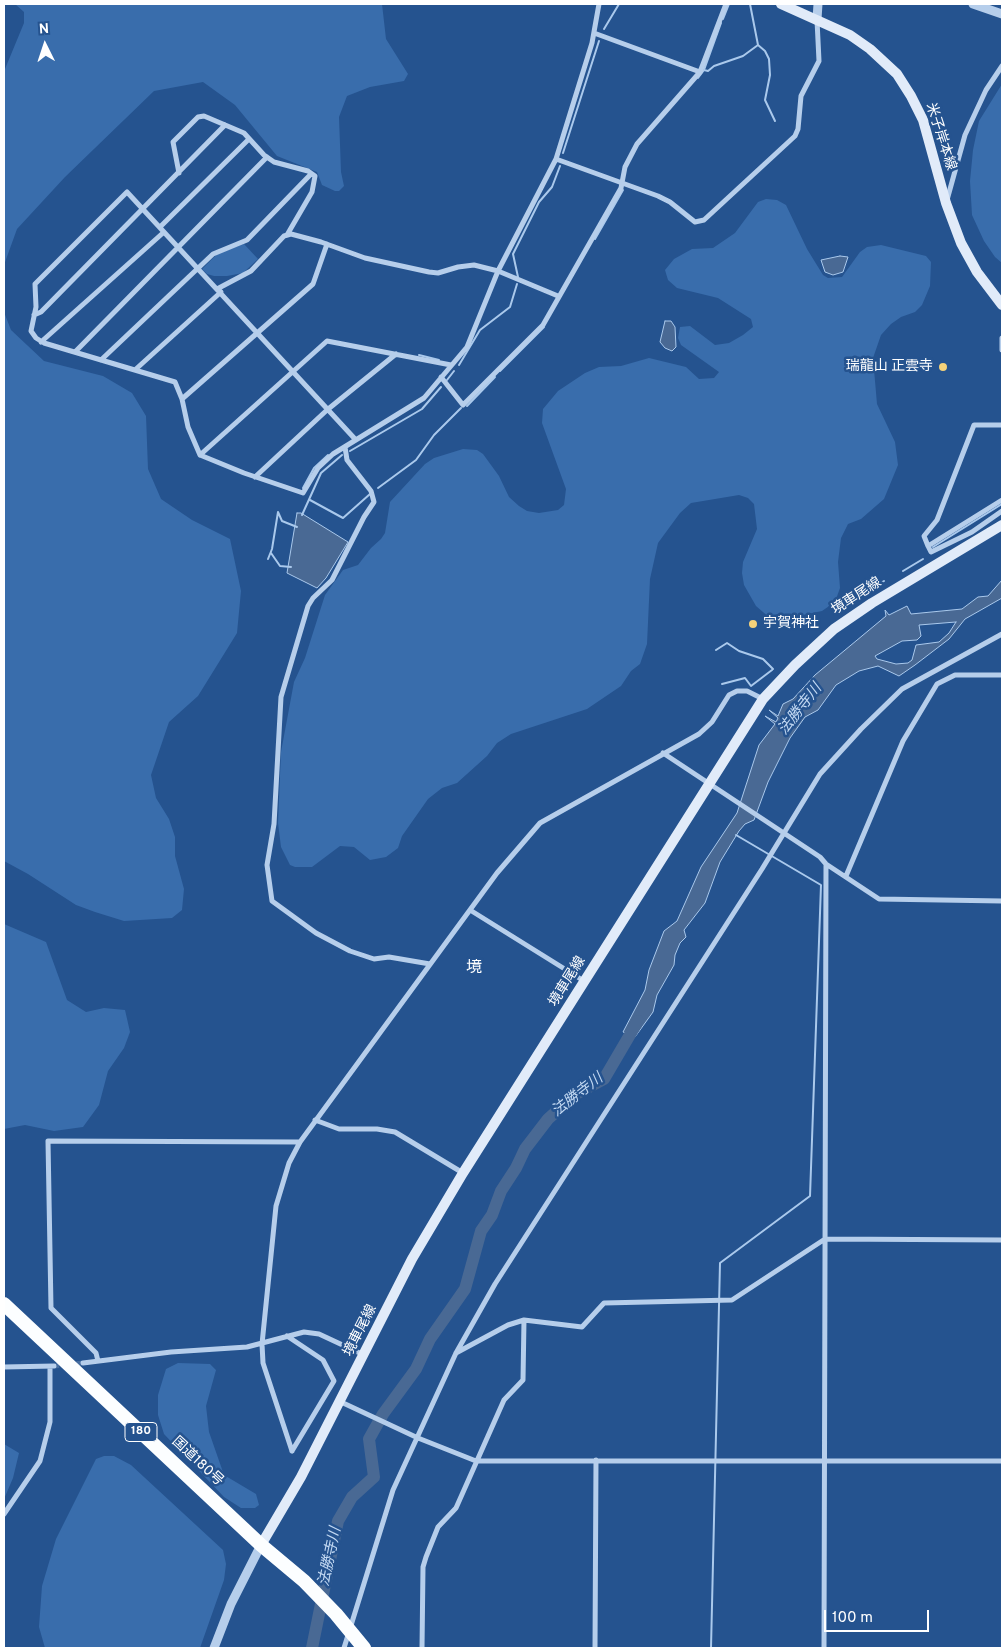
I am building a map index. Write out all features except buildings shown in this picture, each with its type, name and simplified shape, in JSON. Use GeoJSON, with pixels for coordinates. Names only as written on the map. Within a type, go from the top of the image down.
{"type":"FeatureCollection","features":[{"type":"Feature","properties":{"kind":"highway","name":"国道180号"},"geometry":{"type":"LineString","coordinates":[[4,1304],[279,1559],[347,1627],[364,1648]]}},
{"type":"Feature","properties":{"kind":"main road","name":"米子岸本線"},"geometry":{"type":"LineString","coordinates":[[780,4],[850,35],[870,48],[903,83],[923,120],[946,203],[966,254],[1002,305]]}},
{"type":"Feature","properties":{"kind":"main road","name":"境車尾線"},"geometry":{"type":"LineString","coordinates":[[261,1544],[301,1477],[341,1402],[412,1259],[463,1173],[763,699],[795,665],[834,629],[872,603],[1002,525]]}},
{"type":"Feature","properties":{"kind":"street"},"geometry":{"type":"LineString","coordinates":[[355,439],[127,192],[35,284],[36,307],[31,331],[36,338],[42,342],[175,382],[182,399],[188,427],[200,455],[255,477],[303,492],[318,468],[334,454],[355,439],[424,398],[467,347],[498,271],[556,159],[594,33],[599,4]]}},
{"type":"Feature","properties":{"kind":"street"},"geometry":{"type":"LineString","coordinates":[[440,377],[463,405],[540,329],[601,226],[623,184],[625,167],[638,144],[700,72],[726,4]]}},
{"type":"Feature","properties":{"kind":"street"},"geometry":{"type":"LineString","coordinates":[[556,159],[670,202],[694,222],[711,216],[795,136],[798,129],[801,96],[819,61],[818,4]]}},
{"type":"Feature","properties":{"kind":"street"},"geometry":{"type":"LineString","coordinates":[[972,4],[1002,14]]}},
{"type":"Feature","properties":{"kind":"street"},"geometry":{"type":"LineString","coordinates":[[594,33],[700,72]]}},
{"type":"Feature","properties":{"kind":"street"},"geometry":{"type":"LineString","coordinates":[[946,203],[966,135],[986,90],[1002,66]]}},
{"type":"Feature","properties":{"kind":"street"},"geometry":{"type":"LineString","coordinates":[[136,369],[219,291],[251,271],[286,236],[313,188],[316,179],[312,174],[280,165],[267,157],[244,133],[199,116],[173,142],[178,173]]}},
{"type":"Feature","properties":{"kind":"street"},"geometry":{"type":"LineString","coordinates":[[34,315],[41,312],[225,125]]}},
{"type":"Feature","properties":{"kind":"street"},"geometry":{"type":"LineString","coordinates":[[42,342],[162,230],[249,139]]}},
{"type":"Feature","properties":{"kind":"street"},"geometry":{"type":"LineString","coordinates":[[75,352],[267,157]]}},
{"type":"Feature","properties":{"kind":"street"},"geometry":{"type":"LineString","coordinates":[[101,360],[199,270],[213,254],[246,240],[312,174]]}},
{"type":"Feature","properties":{"kind":"street"},"geometry":{"type":"LineString","coordinates":[[286,236],[291,234],[365,258],[429,272],[438,273],[458,267],[474,265],[498,271],[558,296]]}},
{"type":"Feature","properties":{"kind":"street"},"geometry":{"type":"LineString","coordinates":[[182,399],[312,284],[326,244]]}},
{"type":"Feature","properties":{"kind":"street"},"geometry":{"type":"LineString","coordinates":[[1002,338],[1002,350]]}},
{"type":"Feature","properties":{"kind":"street"},"geometry":{"type":"LineString","coordinates":[[200,455],[327,340],[451,365]]}},
{"type":"Feature","properties":{"kind":"street"},"geometry":{"type":"LineString","coordinates":[[255,477],[327,410],[396,354]]}},
{"type":"Feature","properties":{"kind":"street"},"geometry":{"type":"LineString","coordinates":[[1002,425],[974,425],[937,520],[924,536],[931,552],[962,537],[1002,510]]}},
{"type":"Feature","properties":{"kind":"street"},"geometry":{"type":"LineString","coordinates":[[346,447],[347,460],[371,491],[374,502],[332,580],[313,598],[308,606],[281,697],[274,824],[268,865],[272,901],[316,933],[350,951],[374,959],[389,957],[430,964]]}},
{"type":"Feature","properties":{"kind":"street"},"geometry":{"type":"LineString","coordinates":[[928,546],[1002,500]]}},
{"type":"Feature","properties":{"kind":"street"},"geometry":{"type":"LineString","coordinates":[[344,1648],[347,1627],[393,1490],[456,1353],[495,1284],[784,834],[820,774],[861,729],[902,689],[1002,634]]}},
{"type":"Feature","properties":{"kind":"street"},"geometry":{"type":"LineString","coordinates":[[846,876],[903,741],[937,684],[954,675],[1002,674]]}},
{"type":"Feature","properties":{"kind":"street"},"geometry":{"type":"LineString","coordinates":[[287,1336],[323,1360],[334,1381],[292,1452],[263,1363],[262,1344],[276,1206],[289,1163],[300,1142],[497,873],[540,823],[700,734],[712,722],[729,695],[737,691],[747,691],[763,699]]}},
{"type":"Feature","properties":{"kind":"street"},"geometry":{"type":"LineString","coordinates":[[663,753],[820,857],[826,864],[879,899],[1002,900]]}},
{"type":"Feature","properties":{"kind":"street"},"geometry":{"type":"LineString","coordinates":[[824,1648],[826,864]]}},
{"type":"Feature","properties":{"kind":"street"},"geometry":{"type":"LineString","coordinates":[[470,910],[584,982]]}},
{"type":"Feature","properties":{"kind":"street"},"geometry":{"type":"LineString","coordinates":[[316,1120],[338,1129],[377,1129],[395,1132],[463,1173]]}},
{"type":"Feature","properties":{"kind":"street"},"geometry":{"type":"LineString","coordinates":[[98,1361],[96,1354],[50,1308],[48,1142],[300,1142]]}},
{"type":"Feature","properties":{"kind":"street"},"geometry":{"type":"LineString","coordinates":[[456,1353],[508,1325],[524,1320],[582,1327],[604,1303],[723,1302],[732,1300],[825,1239],[1002,1240]]}},
{"type":"Feature","properties":{"kind":"street"},"geometry":{"type":"LineString","coordinates":[[422,1648],[424,1568],[426,1557],[438,1526],[456,1508],[504,1400],[523,1380],[524,1320]]}},
{"type":"Feature","properties":{"kind":"street"},"geometry":{"type":"LineString","coordinates":[[83,1363],[262,1344],[304,1332],[319,1334],[364,1355]]}},
{"type":"Feature","properties":{"kind":"street"},"geometry":{"type":"LineString","coordinates":[[4,1367],[52,1367],[50,1422],[40,1461],[4,1514]]}},
{"type":"Feature","properties":{"kind":"street"},"geometry":{"type":"LineString","coordinates":[[341,1402],[418,1438],[476,1461],[1002,1462]]}},
{"type":"Feature","properties":{"kind":"street"},"geometry":{"type":"LineString","coordinates":[[596,1460],[596,1648]]}},
{"type":"Feature","properties":{"kind":"street"},"geometry":{"type":"LineString","coordinates":[[214,1648],[231,1604],[261,1544]]}},
{"type":"Feature","properties":{"kind":"shaded area"},"geometry":{"type":"Polygon","coordinates":[[[15,4],[382,4],[386,39],[408,74],[404,81],[370,87],[347,96],[339,117],[341,172],[344,186],[339,191],[322,185],[317,172],[277,156],[235,105],[203,82],[154,91],[65,177],[17,229],[4,265],[5,69],[24,23],[24,12],[15,4]]]}},
{"type":"Feature","properties":{"kind":"shaded area"},"geometry":{"type":"Polygon","coordinates":[[[1002,84],[1002,263],[995,257],[984,241],[972,215],[970,181],[973,150],[979,121],[1002,84]]]}},
{"type":"Feature","properties":{"kind":"shaded area"},"geometry":{"type":"Polygon","coordinates":[[[766,199],[777,200],[786,205],[807,249],[823,275],[828,278],[842,277],[860,252],[867,247],[881,245],[926,256],[931,262],[930,286],[922,305],[915,312],[901,317],[891,324],[881,335],[873,358],[877,404],[895,442],[898,465],[884,499],[861,519],[848,524],[841,538],[838,562],[840,588],[835,602],[822,611],[788,618],[771,619],[756,606],[744,585],[742,573],[743,562],[757,529],[754,504],[748,498],[739,495],[691,503],[680,513],[658,543],[650,579],[647,644],[640,664],[631,671],[621,686],[587,709],[511,734],[497,743],[487,756],[457,783],[442,788],[428,799],[402,836],[398,848],[386,857],[370,860],[354,847],[340,846],[312,867],[295,867],[290,865],[281,847],[278,823],[281,752],[294,682],[305,658],[325,595],[343,570],[358,565],[371,548],[381,539],[385,533],[390,502],[425,464],[434,458],[463,449],[477,450],[483,454],[499,476],[509,497],[519,506],[527,511],[539,513],[558,510],[564,505],[566,489],[542,423],[543,409],[558,391],[585,373],[599,367],[621,366],[649,358],[686,367],[699,379],[714,378],[719,372],[681,345],[678,338],[680,327],[690,326],[715,345],[729,343],[743,335],[753,327],[751,319],[718,298],[677,288],[668,280],[665,270],[674,259],[692,249],[713,248],[735,233],[758,202],[766,199]]]}},
{"type":"Feature","properties":{"kind":"shaded area"},"geometry":{"type":"Polygon","coordinates":[[[244,244],[258,259],[243,273],[214,276],[207,274],[202,269],[217,254],[244,244]]]}},
{"type":"Feature","properties":{"kind":"shaded area"},"geometry":{"type":"Polygon","coordinates":[[[4,312],[11,330],[44,361],[103,376],[132,393],[146,416],[148,469],[161,499],[192,520],[230,539],[241,591],[237,633],[198,696],[169,722],[151,775],[156,798],[169,819],[175,837],[175,856],[184,889],[182,910],[172,918],[124,921],[95,912],[76,905],[4,861],[4,312]]]}},
{"type":"Feature","properties":{"kind":"shaded area"},"geometry":{"type":"Polygon","coordinates":[[[4,924],[46,942],[67,1000],[86,1012],[104,1008],[125,1010],[130,1032],[124,1048],[108,1071],[99,1105],[83,1127],[54,1131],[25,1125],[4,1129],[4,924]]]}},
{"type":"Feature","properties":{"kind":"shaded area"},"geometry":{"type":"Polygon","coordinates":[[[178,1363],[210,1364],[216,1370],[206,1406],[209,1432],[224,1475],[256,1494],[259,1505],[255,1508],[241,1508],[224,1497],[164,1434],[158,1415],[158,1395],[166,1369],[178,1363]]]}},
{"type":"Feature","properties":{"kind":"shaded area"},"geometry":{"type":"Polygon","coordinates":[[[4,1444],[19,1453],[13,1478],[4,1499],[4,1444]]]}},
{"type":"Feature","properties":{"kind":"shaded area"},"geometry":{"type":"Polygon","coordinates":[[[104,1456],[114,1456],[131,1465],[223,1550],[226,1564],[224,1580],[200,1648],[45,1648],[39,1627],[42,1586],[56,1539],[96,1459],[104,1456]]]}},
{"type":"Feature","properties":{"kind":"water"},"geometry":{"type":"Polygon","coordinates":[[[840,256],[848,257],[843,272],[833,275],[825,272],[821,260],[840,256]]]}},
{"type":"Feature","properties":{"kind":"water"},"geometry":{"type":"Polygon","coordinates":[[[665,321],[671,321],[675,327],[676,347],[672,351],[665,348],[660,342],[665,321]]]}},
{"type":"Feature","properties":{"kind":"water"},"geometry":{"type":"Polygon","coordinates":[[[297,513],[301,513],[348,542],[326,578],[317,588],[287,573],[297,513]]]}},
{"type":"Feature","properties":{"kind":"water"},"geometry":{"type":"Polygon","coordinates":[[[1002,580],[1002,598],[965,619],[949,639],[915,665],[899,676],[878,666],[859,671],[836,685],[818,710],[805,717],[790,738],[768,782],[754,820],[745,824],[739,831],[720,862],[705,903],[684,930],[686,937],[680,943],[675,955],[674,965],[657,995],[653,1012],[635,1037],[623,1032],[645,990],[649,970],[664,931],[677,921],[701,867],[737,813],[759,745],[775,724],[765,716],[776,722],[778,718],[769,710],[778,716],[783,704],[793,699],[815,675],[886,616],[885,610],[889,615],[907,606],[911,614],[962,609],[978,597],[988,596],[1002,580]],[[956,622],[919,625],[921,636],[917,640],[902,641],[875,656],[877,659],[896,664],[908,663],[912,660],[916,645],[939,642],[949,633],[956,622]]]}},
{"type":"Feature","properties":{"kind":"waterway"},"geometry":{"type":"LineString","coordinates":[[604,29],[619,4]]}},
{"type":"Feature","properties":{"kind":"waterway"},"geometry":{"type":"LineString","coordinates":[[723,19],[729,4]]}},
{"type":"Feature","properties":{"kind":"waterway"},"geometry":{"type":"LineString","coordinates":[[704,70],[708,71],[714,66],[743,56],[758,45],[750,4]]}},
{"type":"Feature","properties":{"kind":"waterway"},"geometry":{"type":"LineString","coordinates":[[698,78],[704,70],[721,23]]}},
{"type":"Feature","properties":{"kind":"waterway"},"geometry":{"type":"LineString","coordinates":[[563,153],[599,41]]}},
{"type":"Feature","properties":{"kind":"waterway"},"geometry":{"type":"LineString","coordinates":[[758,45],[765,51],[769,59],[770,75],[765,100],[775,121]]}},
{"type":"Feature","properties":{"kind":"waterway"},"geometry":{"type":"LineString","coordinates":[[518,277],[513,254],[539,202],[552,187],[560,166]]}},
{"type":"Feature","properties":{"kind":"waterway"},"geometry":{"type":"LineString","coordinates":[[595,239],[623,190]]}},
{"type":"Feature","properties":{"kind":"waterway"},"geometry":{"type":"LineString","coordinates":[[459,365],[480,330],[510,307],[517,284]]}},
{"type":"Feature","properties":{"kind":"waterway"},"geometry":{"type":"LineString","coordinates":[[500,371],[544,327]]}},
{"type":"Feature","properties":{"kind":"waterway"},"geometry":{"type":"LineString","coordinates":[[419,355],[439,360]]}},
{"type":"Feature","properties":{"kind":"waterway"},"geometry":{"type":"LineString","coordinates":[[447,380],[454,371]]}},
{"type":"Feature","properties":{"kind":"waterway"},"geometry":{"type":"LineString","coordinates":[[467,406],[495,377]]}},
{"type":"Feature","properties":{"kind":"waterway"},"geometry":{"type":"LineString","coordinates":[[350,451],[422,409],[441,387]]}},
{"type":"Feature","properties":{"kind":"waterway"},"geometry":{"type":"LineString","coordinates":[[378,488],[416,460],[434,435],[461,408]]}},
{"type":"Feature","properties":{"kind":"waterway"},"geometry":{"type":"LineString","coordinates":[[303,488],[314,468],[328,455]]}},
{"type":"Feature","properties":{"kind":"waterway"},"geometry":{"type":"LineString","coordinates":[[302,515],[321,473],[342,455]]}},
{"type":"Feature","properties":{"kind":"waterway"},"geometry":{"type":"LineString","coordinates":[[310,500],[343,518],[370,494]]}},
{"type":"Feature","properties":{"kind":"waterway"},"geometry":{"type":"LineString","coordinates":[[933,547],[1002,504]]}},
{"type":"Feature","properties":{"kind":"waterway"},"geometry":{"type":"LineString","coordinates":[[268,559],[272,549],[278,512],[282,521],[297,527]]}},
{"type":"Feature","properties":{"kind":"waterway"},"geometry":{"type":"LineString","coordinates":[[271,553],[280,566],[291,567]]}},
{"type":"Feature","properties":{"kind":"waterway"},"geometry":{"type":"LineString","coordinates":[[903,571],[923,559]]}},
{"type":"Feature","properties":{"kind":"waterway"},"geometry":{"type":"LineString","coordinates":[[870,589],[884,581]]}},
{"type":"Feature","properties":{"kind":"waterway"},"geometry":{"type":"LineString","coordinates":[[716,650],[727,643],[739,651],[763,659],[773,669]]}},
{"type":"Feature","properties":{"kind":"waterway"},"geometry":{"type":"LineString","coordinates":[[722,684],[745,678],[751,686],[772,670]]}},
{"type":"Feature","properties":{"kind":"waterway"},"geometry":{"type":"LineString","coordinates":[[711,1648],[720,1263],[810,1196],[821,885],[736,835]]}},
{"type":"Feature","properties":{"kind":"waterway","name":"法勝寺川"},"geometry":{"type":"LineString","coordinates":[[312,1648],[338,1521],[352,1497],[374,1477],[369,1439],[383,1414],[416,1369],[430,1339],[465,1289],[481,1231],[492,1215],[501,1191],[516,1168],[525,1149],[548,1119],[576,1094],[604,1079],[638,1021]]}},
{"type":"Feature","properties":{"kind":"tunnel"},"geometry":{"type":"LineString","coordinates":[[54,1366],[83,1363]]}},
{"type":"Feature","properties":{"kind":"place","name":"瑞龍山 正雲寺"},"geometry":{"type":"Point","coordinates":[943,367]}},
{"type":"Feature","properties":{"kind":"place","name":"宇賀神社"},"geometry":{"type":"Point","coordinates":[753,624]}},
{"type":"Feature","properties":{"kind":"district","name":"境"},"geometry":{"type":"Point","coordinates":[474,969]}}]}
